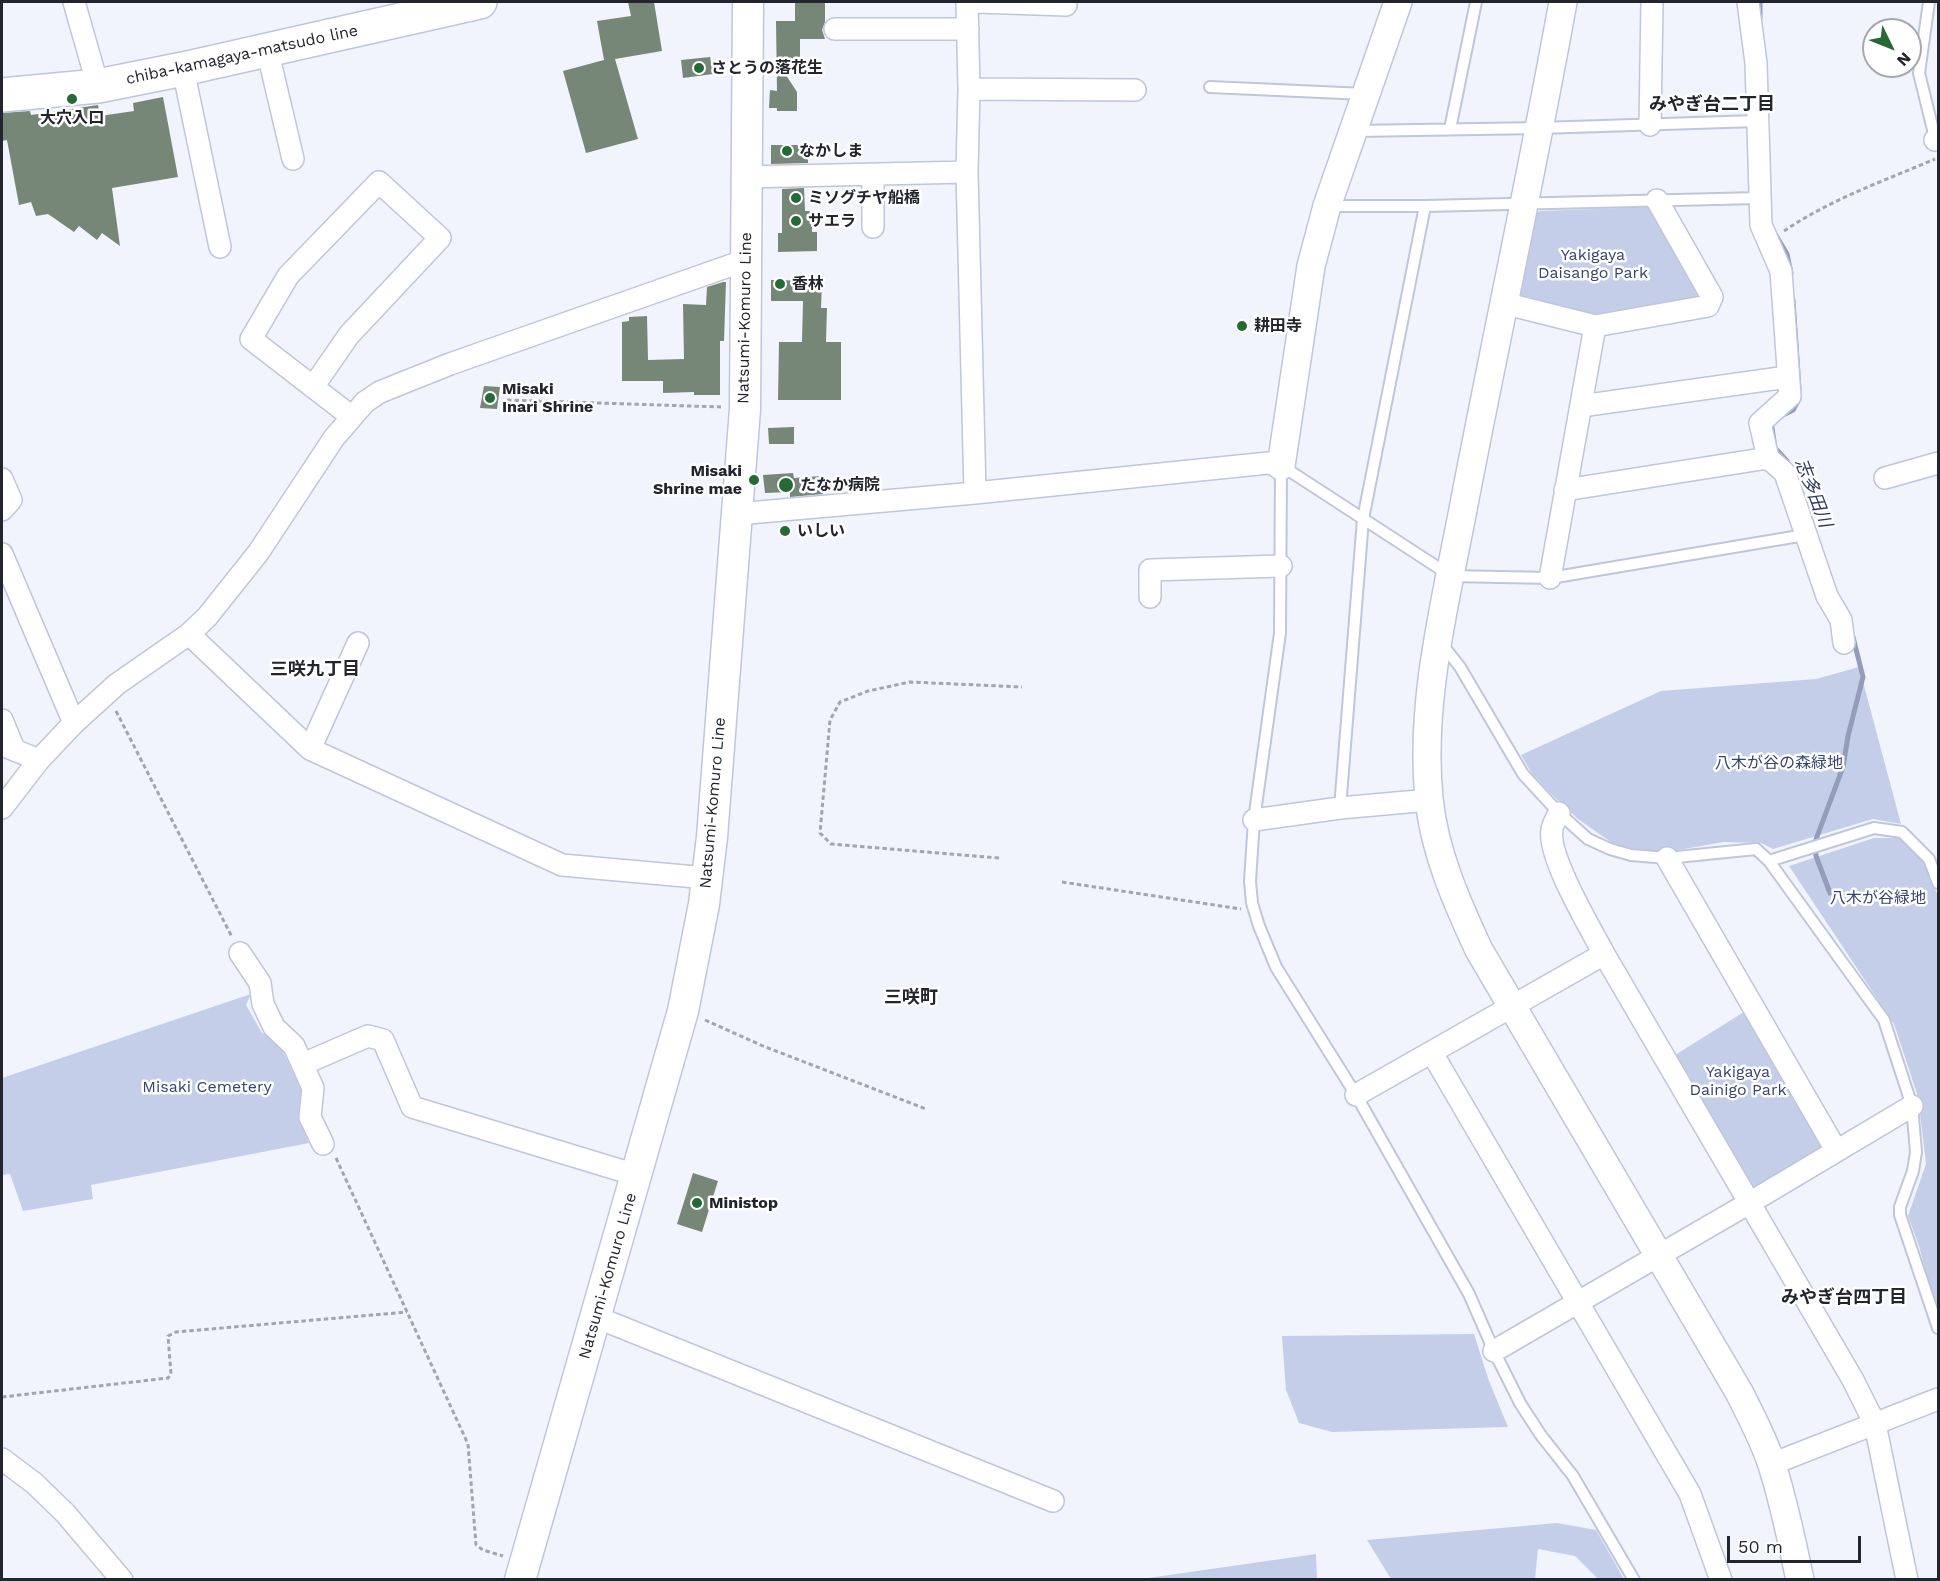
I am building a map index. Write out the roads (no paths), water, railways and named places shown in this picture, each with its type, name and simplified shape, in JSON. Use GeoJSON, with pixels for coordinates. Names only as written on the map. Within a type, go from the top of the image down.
{"type":"FeatureCollection","features":[{"type":"Feature","properties":{"kind":"main road","name":"chiba-kamagaya-matsudo line"},"geometry":{"type":"LineString","coordinates":[[2,95],[98,86],[267,49],[428,7],[480,2]]}},
{"type":"Feature","properties":{"kind":"main road","name":"Natsumi-Komuro Line"},"geometry":{"type":"LineString","coordinates":[[523,1571],[683,1011],[704,904],[712,837],[745,409],[748,2]]}},
{"type":"Feature","properties":{"kind":"street"},"geometry":{"type":"LineString","coordinates":[[74,2],[98,86]]}},
{"type":"Feature","properties":{"kind":"street"},"geometry":{"type":"LineString","coordinates":[[967,2],[969,89],[967,172],[975,493]]}},
{"type":"Feature","properties":{"kind":"street"},"geometry":{"type":"LineString","coordinates":[[977,2],[1066,5]]}},
{"type":"Feature","properties":{"kind":"street"},"geometry":{"type":"LineString","coordinates":[[737,514],[975,493],[1268,463],[1281,466],[1311,266],[1327,206],[1398,2]]}},
{"type":"Feature","properties":{"kind":"street"},"geometry":{"type":"LineString","coordinates":[[1563,2],[1439,641],[1430,699],[1427,751],[1429,800],[1445,867],[1458,904],[1479,950],[1739,1392],[1772,1464],[1789,1526],[1800,1580]]}},
{"type":"Feature","properties":{"kind":"street"},"geometry":{"type":"LineString","coordinates":[[1650,124],[1652,2]]}},
{"type":"Feature","properties":{"kind":"street"},"geometry":{"type":"LineString","coordinates":[[1748,2],[1756,63],[1761,225],[1781,271],[1790,396],[1760,423],[1768,458],[1785,473],[1827,596],[1841,620],[1844,643]]}},
{"type":"Feature","properties":{"kind":"street"},"geometry":{"type":"LineString","coordinates":[[834,29],[968,29]]}},
{"type":"Feature","properties":{"kind":"street"},"geometry":{"type":"LineString","coordinates":[[267,49],[293,159]]}},
{"type":"Feature","properties":{"kind":"street"},"geometry":{"type":"LineString","coordinates":[[183,69],[220,247]]}},
{"type":"Feature","properties":{"kind":"street"},"geometry":{"type":"LineString","coordinates":[[969,89],[1136,90]]}},
{"type":"Feature","properties":{"kind":"street"},"geometry":{"type":"LineString","coordinates":[[746,177],[967,172]]}},
{"type":"Feature","properties":{"kind":"street"},"geometry":{"type":"LineString","coordinates":[[873,175],[873,227]]}},
{"type":"Feature","properties":{"kind":"street"},"geometry":{"type":"LineString","coordinates":[[313,387],[349,335],[440,238],[379,182],[288,276],[251,339],[313,387],[352,417]]}},
{"type":"Feature","properties":{"kind":"street"},"geometry":{"type":"LineString","coordinates":[[1503,303],[1595,326],[1708,306],[1712,297],[1657,200]]}},
{"type":"Feature","properties":{"kind":"street"},"geometry":{"type":"LineString","coordinates":[[2,808],[39,760],[74,723],[107,693],[189,634],[207,617],[258,553],[334,438],[365,402],[402,382],[461,360],[746,260]]}},
{"type":"Feature","properties":{"kind":"street"},"geometry":{"type":"LineString","coordinates":[[1550,578],[1595,326]]}},
{"type":"Feature","properties":{"kind":"street"},"geometry":{"type":"LineString","coordinates":[[1581,406],[1787,377]]}},
{"type":"Feature","properties":{"kind":"street"},"geometry":{"type":"LineString","coordinates":[[1565,490],[1768,458]]}},
{"type":"Feature","properties":{"kind":"street"},"geometry":{"type":"LineString","coordinates":[[1885,478],[1938,463]]}},
{"type":"Feature","properties":{"kind":"street"},"geometry":{"type":"LineString","coordinates":[[2,479],[11,500],[2,510]]}},
{"type":"Feature","properties":{"kind":"street"},"geometry":{"type":"LineString","coordinates":[[2,554],[74,723]]}},
{"type":"Feature","properties":{"kind":"street"},"geometry":{"type":"LineString","coordinates":[[1150,597],[1150,570],[1281,566]]}},
{"type":"Feature","properties":{"kind":"street"},"geometry":{"type":"LineString","coordinates":[[189,634],[310,749],[562,865],[707,878]]}},
{"type":"Feature","properties":{"kind":"street"},"geometry":{"type":"LineString","coordinates":[[310,749],[358,643]]}},
{"type":"Feature","properties":{"kind":"street"},"geometry":{"type":"LineString","coordinates":[[2,720],[8,747],[39,760]]}},
{"type":"Feature","properties":{"kind":"street"},"geometry":{"type":"LineString","coordinates":[[1254,820],[1340,808],[1429,800]]}},
{"type":"Feature","properties":{"kind":"street"},"geometry":{"type":"LineString","coordinates":[[1559,813],[1551,830],[1552,844],[1568,885],[1604,954],[1751,1202],[1853,1380],[1875,1424],[1907,1580]]}},
{"type":"Feature","properties":{"kind":"street"},"geometry":{"type":"LineString","coordinates":[[1667,858],[1836,1150]]}},
{"type":"Feature","properties":{"kind":"street"},"geometry":{"type":"LineString","coordinates":[[240,952],[260,983],[263,1004],[274,1027],[294,1046],[303,1064],[313,1088],[310,1117],[323,1144]]}},
{"type":"Feature","properties":{"kind":"street"},"geometry":{"type":"LineString","coordinates":[[1356,1095],[1604,954]]}},
{"type":"Feature","properties":{"kind":"street"},"geometry":{"type":"LineString","coordinates":[[303,1064],[368,1036],[383,1040],[412,1107],[636,1175]]}},
{"type":"Feature","properties":{"kind":"street"},"geometry":{"type":"LineString","coordinates":[[1432,1053],[1690,1494],[1721,1580]]}},
{"type":"Feature","properties":{"kind":"street"},"geometry":{"type":"LineString","coordinates":[[1494,1351],[1912,1106]]}},
{"type":"Feature","properties":{"kind":"street"},"geometry":{"type":"LineString","coordinates":[[596,1317],[1053,1501]]}},
{"type":"Feature","properties":{"kind":"street"},"geometry":{"type":"LineString","coordinates":[[1772,1464],[1938,1399]]}},
{"type":"Feature","properties":{"kind":"street"},"geometry":{"type":"LineString","coordinates":[[2,1460],[34,1483],[65,1514],[122,1580]]}},
{"type":"Feature","properties":{"kind":"lane"},"geometry":{"type":"LineString","coordinates":[[1450,129],[1476,2]]}},
{"type":"Feature","properties":{"kind":"lane"},"geometry":{"type":"LineString","coordinates":[[1929,2],[1919,73],[1938,146]]}},
{"type":"Feature","properties":{"kind":"lane"},"geometry":{"type":"LineString","coordinates":[[1210,87],[1365,94]]}},
{"type":"Feature","properties":{"kind":"lane"},"geometry":{"type":"LineString","coordinates":[[1353,131],[1757,121]]}},
{"type":"Feature","properties":{"kind":"lane"},"geometry":{"type":"LineString","coordinates":[[1327,206],[1425,206],[1759,198]]}},
{"type":"Feature","properties":{"kind":"lane"},"geometry":{"type":"LineString","coordinates":[[1340,808],[1363,519],[1425,206]]}},
{"type":"Feature","properties":{"kind":"lane"},"geometry":{"type":"LineString","coordinates":[[1281,466],[1450,576],[1550,578],[1805,535]]}},
{"type":"Feature","properties":{"kind":"lane"},"geometry":{"type":"LineString","coordinates":[[1281,466],[1280,633],[1254,820],[1250,881],[1254,911],[1276,967],[1356,1095],[1469,1294],[1520,1403],[1540,1434],[1573,1476],[1634,1580]]}},
{"type":"Feature","properties":{"kind":"lane"},"geometry":{"type":"LineString","coordinates":[[1439,641],[1461,667],[1523,774],[1559,813],[1588,839],[1630,855],[1667,858],[1756,849],[1769,861],[1884,1020],[1912,1106],[1917,1152],[1900,1215],[1938,1328]]}},
{"type":"Feature","properties":{"kind":"lane"},"geometry":{"type":"LineString","coordinates":[[1769,861],[1874,828],[1902,832],[1929,860],[1938,883]]}},
{"type":"Feature","properties":{"kind":"waterway","name":"志多田川"},"geometry":{"type":"LineString","coordinates":[[1760,2],[1760,18]]}},
{"type":"Feature","properties":{"kind":"waterway","name":"志多田川"},"geometry":{"type":"LineString","coordinates":[[1771,227],[1787,254],[1791,273]]}},
{"type":"Feature","properties":{"kind":"waterway","name":"志多田川"},"geometry":{"type":"LineString","coordinates":[[1793,300],[1799,389]]}},
{"type":"Feature","properties":{"kind":"waterway","name":"志多田川"},"geometry":{"type":"LineString","coordinates":[[1781,416],[1793,410],[1799,399]]}},
{"type":"Feature","properties":{"kind":"waterway","name":"志多田川"},"geometry":{"type":"LineString","coordinates":[[1771,421],[1775,448],[1787,461]]}},
{"type":"Feature","properties":{"kind":"waterway","name":"志多田川"},"geometry":{"type":"LineString","coordinates":[[1830,893],[1816,856],[1815,842],[1843,767],[1848,736],[1863,677],[1853,637]]}},
{"type":"Feature","properties":{"kind":"place","name":"さとうの落花生"},"geometry":{"type":"Point","coordinates":[699,68]}},
{"type":"Feature","properties":{"kind":"place","name":"大穴入口"},"geometry":{"type":"Point","coordinates":[72,99]}},
{"type":"Feature","properties":{"kind":"place","name":"なかしま"},"geometry":{"type":"Point","coordinates":[787,151]}},
{"type":"Feature","properties":{"kind":"place","name":"ミソグチヤ船橋"},"geometry":{"type":"Point","coordinates":[796,198]}},
{"type":"Feature","properties":{"kind":"place","name":"サエラ"},"geometry":{"type":"Point","coordinates":[796,221]}},
{"type":"Feature","properties":{"kind":"place","name":"香林"},"geometry":{"type":"Point","coordinates":[780,284]}},
{"type":"Feature","properties":{"kind":"place","name":"耕田寺"},"geometry":{"type":"Point","coordinates":[1242,326]}},
{"type":"Feature","properties":{"kind":"place","name":"Misaki Inari Shrine"},"geometry":{"type":"Point","coordinates":[490,398]}},
{"type":"Feature","properties":{"kind":"place","name":"Misaki Shrine mae"},"geometry":{"type":"Point","coordinates":[754,480]}},
{"type":"Feature","properties":{"kind":"place","name":"たなか病院"},"geometry":{"type":"Point","coordinates":[786,485]}},
{"type":"Feature","properties":{"kind":"place","name":"いしい"},"geometry":{"type":"Point","coordinates":[785,531]}},
{"type":"Feature","properties":{"kind":"place","name":"Ministop"},"geometry":{"type":"Point","coordinates":[697,1203]}},
{"type":"Feature","properties":{"kind":"district","name":"みやぎ台二丁目"},"geometry":{"type":"Point","coordinates":[1712,105]}},
{"type":"Feature","properties":{"kind":"district","name":"三咲九丁目"},"geometry":{"type":"Point","coordinates":[315,670]}},
{"type":"Feature","properties":{"kind":"district","name":"三咲町"},"geometry":{"type":"Point","coordinates":[911,998]}},
{"type":"Feature","properties":{"kind":"district","name":"みやぎ台四丁目"},"geometry":{"type":"Point","coordinates":[1844,1298]}},
{"type":"Feature","properties":{"kind":"park label","name":"Yakigaya Daisango Park"},"geometry":{"type":"Point","coordinates":[1593,264]}},
{"type":"Feature","properties":{"kind":"park label","name":"八木が谷の森緑地"},"geometry":{"type":"Point","coordinates":[1779,763]}},
{"type":"Feature","properties":{"kind":"park label","name":"八木が谷緑地"},"geometry":{"type":"Point","coordinates":[1878,898]}},
{"type":"Feature","properties":{"kind":"park label","name":"Yakigaya Dainigo Park"},"geometry":{"type":"Point","coordinates":[1738,1081]}},
{"type":"Feature","properties":{"kind":"park label","name":"Misaki Cemetery"},"geometry":{"type":"Point","coordinates":[207,1087]}}]}
